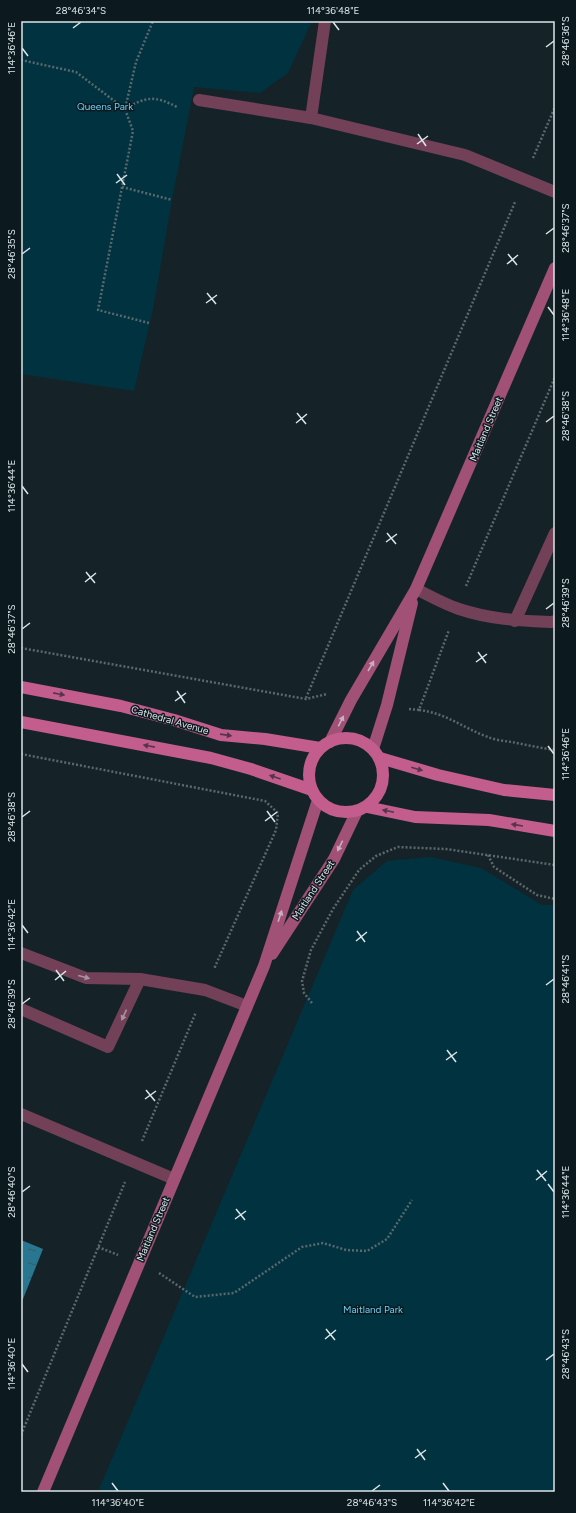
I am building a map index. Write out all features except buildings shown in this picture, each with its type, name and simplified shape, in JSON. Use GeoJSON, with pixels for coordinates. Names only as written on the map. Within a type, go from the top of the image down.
{"type":"FeatureCollection","features":[{"type":"Feature","properties":{"kind":"main road","name":"Maitland Street"},"geometry":{"type":"LineString","coordinates":[[325,745],[416,589],[554,273]]}},
{"type":"Feature","properties":{"kind":"main road","name":"Maitland Street"},"geometry":{"type":"LineString","coordinates":[[377,754],[387,705],[416,589]]}},
{"type":"Feature","properties":{"kind":"main road","name":"Cathedral Avenue"},"geometry":{"type":"LineString","coordinates":[[21,687],[121,706],[174,720],[221,735],[325,745]]}},
{"type":"Feature","properties":{"kind":"main road"},"geometry":{"type":"LineString","coordinates":[[21,722],[211,758],[251,769],[315,795]]}},
{"type":"Feature","properties":{"kind":"main road"},"geometry":{"type":"LineString","coordinates":[[555,795],[504,790],[438,775],[377,754],[364,742],[353,738],[341,738],[325,745],[313,758],[309,779],[315,795],[326,807],[336,811],[346,813],[362,809],[415,817],[489,820],[555,831]]}},
{"type":"Feature","properties":{"kind":"main road"},"geometry":{"type":"LineString","coordinates":[[362,809],[375,799],[381,790],[383,768],[377,754]]}},
{"type":"Feature","properties":{"kind":"main road","name":"Maitland Street"},"geometry":{"type":"LineString","coordinates":[[43,1492],[264,966],[315,795]]}},
{"type":"Feature","properties":{"kind":"main road","name":"Maitland Street"},"geometry":{"type":"LineString","coordinates":[[264,966],[334,859],[362,809]]}},
{"type":"Feature","properties":{"kind":"lane"},"geometry":{"type":"LineString","coordinates":[[311,118],[325,21]]}},
{"type":"Feature","properties":{"kind":"lane"},"geometry":{"type":"LineString","coordinates":[[199,100],[311,118],[465,155],[555,192]]}},
{"type":"Feature","properties":{"kind":"lane"},"geometry":{"type":"LineString","coordinates":[[515,621],[555,533]]}},
{"type":"Feature","properties":{"kind":"lane"},"geometry":{"type":"LineString","coordinates":[[416,589],[457,608],[482,616],[515,621],[555,621]]}},
{"type":"Feature","properties":{"kind":"lane"},"geometry":{"type":"LineString","coordinates":[[21,953],[86,978],[140,980],[205,990],[247,1006]]}},
{"type":"Feature","properties":{"kind":"lane"},"geometry":{"type":"LineString","coordinates":[[21,1009],[108,1047],[140,980]]}},
{"type":"Feature","properties":{"kind":"lane"},"geometry":{"type":"LineString","coordinates":[[21,1114],[174,1179]]}},
{"type":"Feature","properties":{"kind":"path"},"geometry":{"type":"LineString","coordinates":[[125,109],[136,62],[153,21]]}},
{"type":"Feature","properties":{"kind":"path"},"geometry":{"type":"LineString","coordinates":[[21,60],[76,72],[125,109],[133,131],[98,310],[149,323]]}},
{"type":"Feature","properties":{"kind":"path"},"geometry":{"type":"LineString","coordinates":[[125,109],[145,99],[164,101],[179,109],[199,100]]}},
{"type":"Feature","properties":{"kind":"path"},"geometry":{"type":"LineString","coordinates":[[306,699],[555,107]]}},
{"type":"Feature","properties":{"kind":"path"},"geometry":{"type":"LineString","coordinates":[[122,187],[172,200]]}},
{"type":"Feature","properties":{"kind":"path"},"geometry":{"type":"LineString","coordinates":[[419,710],[457,608],[555,377]]}},
{"type":"Feature","properties":{"kind":"path"},"geometry":{"type":"LineString","coordinates":[[21,648],[306,699],[328,694]]}},
{"type":"Feature","properties":{"kind":"path"},"geometry":{"type":"LineString","coordinates":[[408,709],[433,712],[457,722],[470,731],[490,738],[555,750]]}},
{"type":"Feature","properties":{"kind":"path"},"geometry":{"type":"LineString","coordinates":[[21,754],[265,800],[278,813],[276,830],[205,990],[21,1435]]}},
{"type":"Feature","properties":{"kind":"path"},"geometry":{"type":"LineString","coordinates":[[312,1003],[304,993],[302,981],[311,950],[333,909],[359,870],[376,856],[398,847],[446,849],[555,865]]}},
{"type":"Feature","properties":{"kind":"path"},"geometry":{"type":"LineString","coordinates":[[488,855],[494,867],[537,895],[555,898]]}},
{"type":"Feature","properties":{"kind":"path"},"geometry":{"type":"LineString","coordinates":[[161,1274],[195,1297],[234,1293],[302,1248],[323,1244],[346,1250],[367,1251],[387,1239],[412,1200]]}},
{"type":"Feature","properties":{"kind":"path"},"geometry":{"type":"LineString","coordinates":[[98,1248],[116,1254]]}},
{"type":"Feature","properties":{"kind":"green space","name":"Queens Park"},"geometry":{"type":"Polygon","coordinates":[[[21,21],[312,21],[288,73],[260,93],[194,87],[153,309],[134,391],[21,374],[21,21]]]}},
{"type":"Feature","properties":{"kind":"green space","name":"Maitland Park"},"geometry":{"type":"Polygon","coordinates":[[[430,857],[481,868],[542,905],[555,905],[555,1492],[98,1492],[353,890],[387,861],[430,857]]]}},
{"type":"Feature","properties":{"kind":"water"},"geometry":{"type":"Polygon","coordinates":[[[21,1240],[43,1249],[21,1304],[21,1240]]]}}]}
